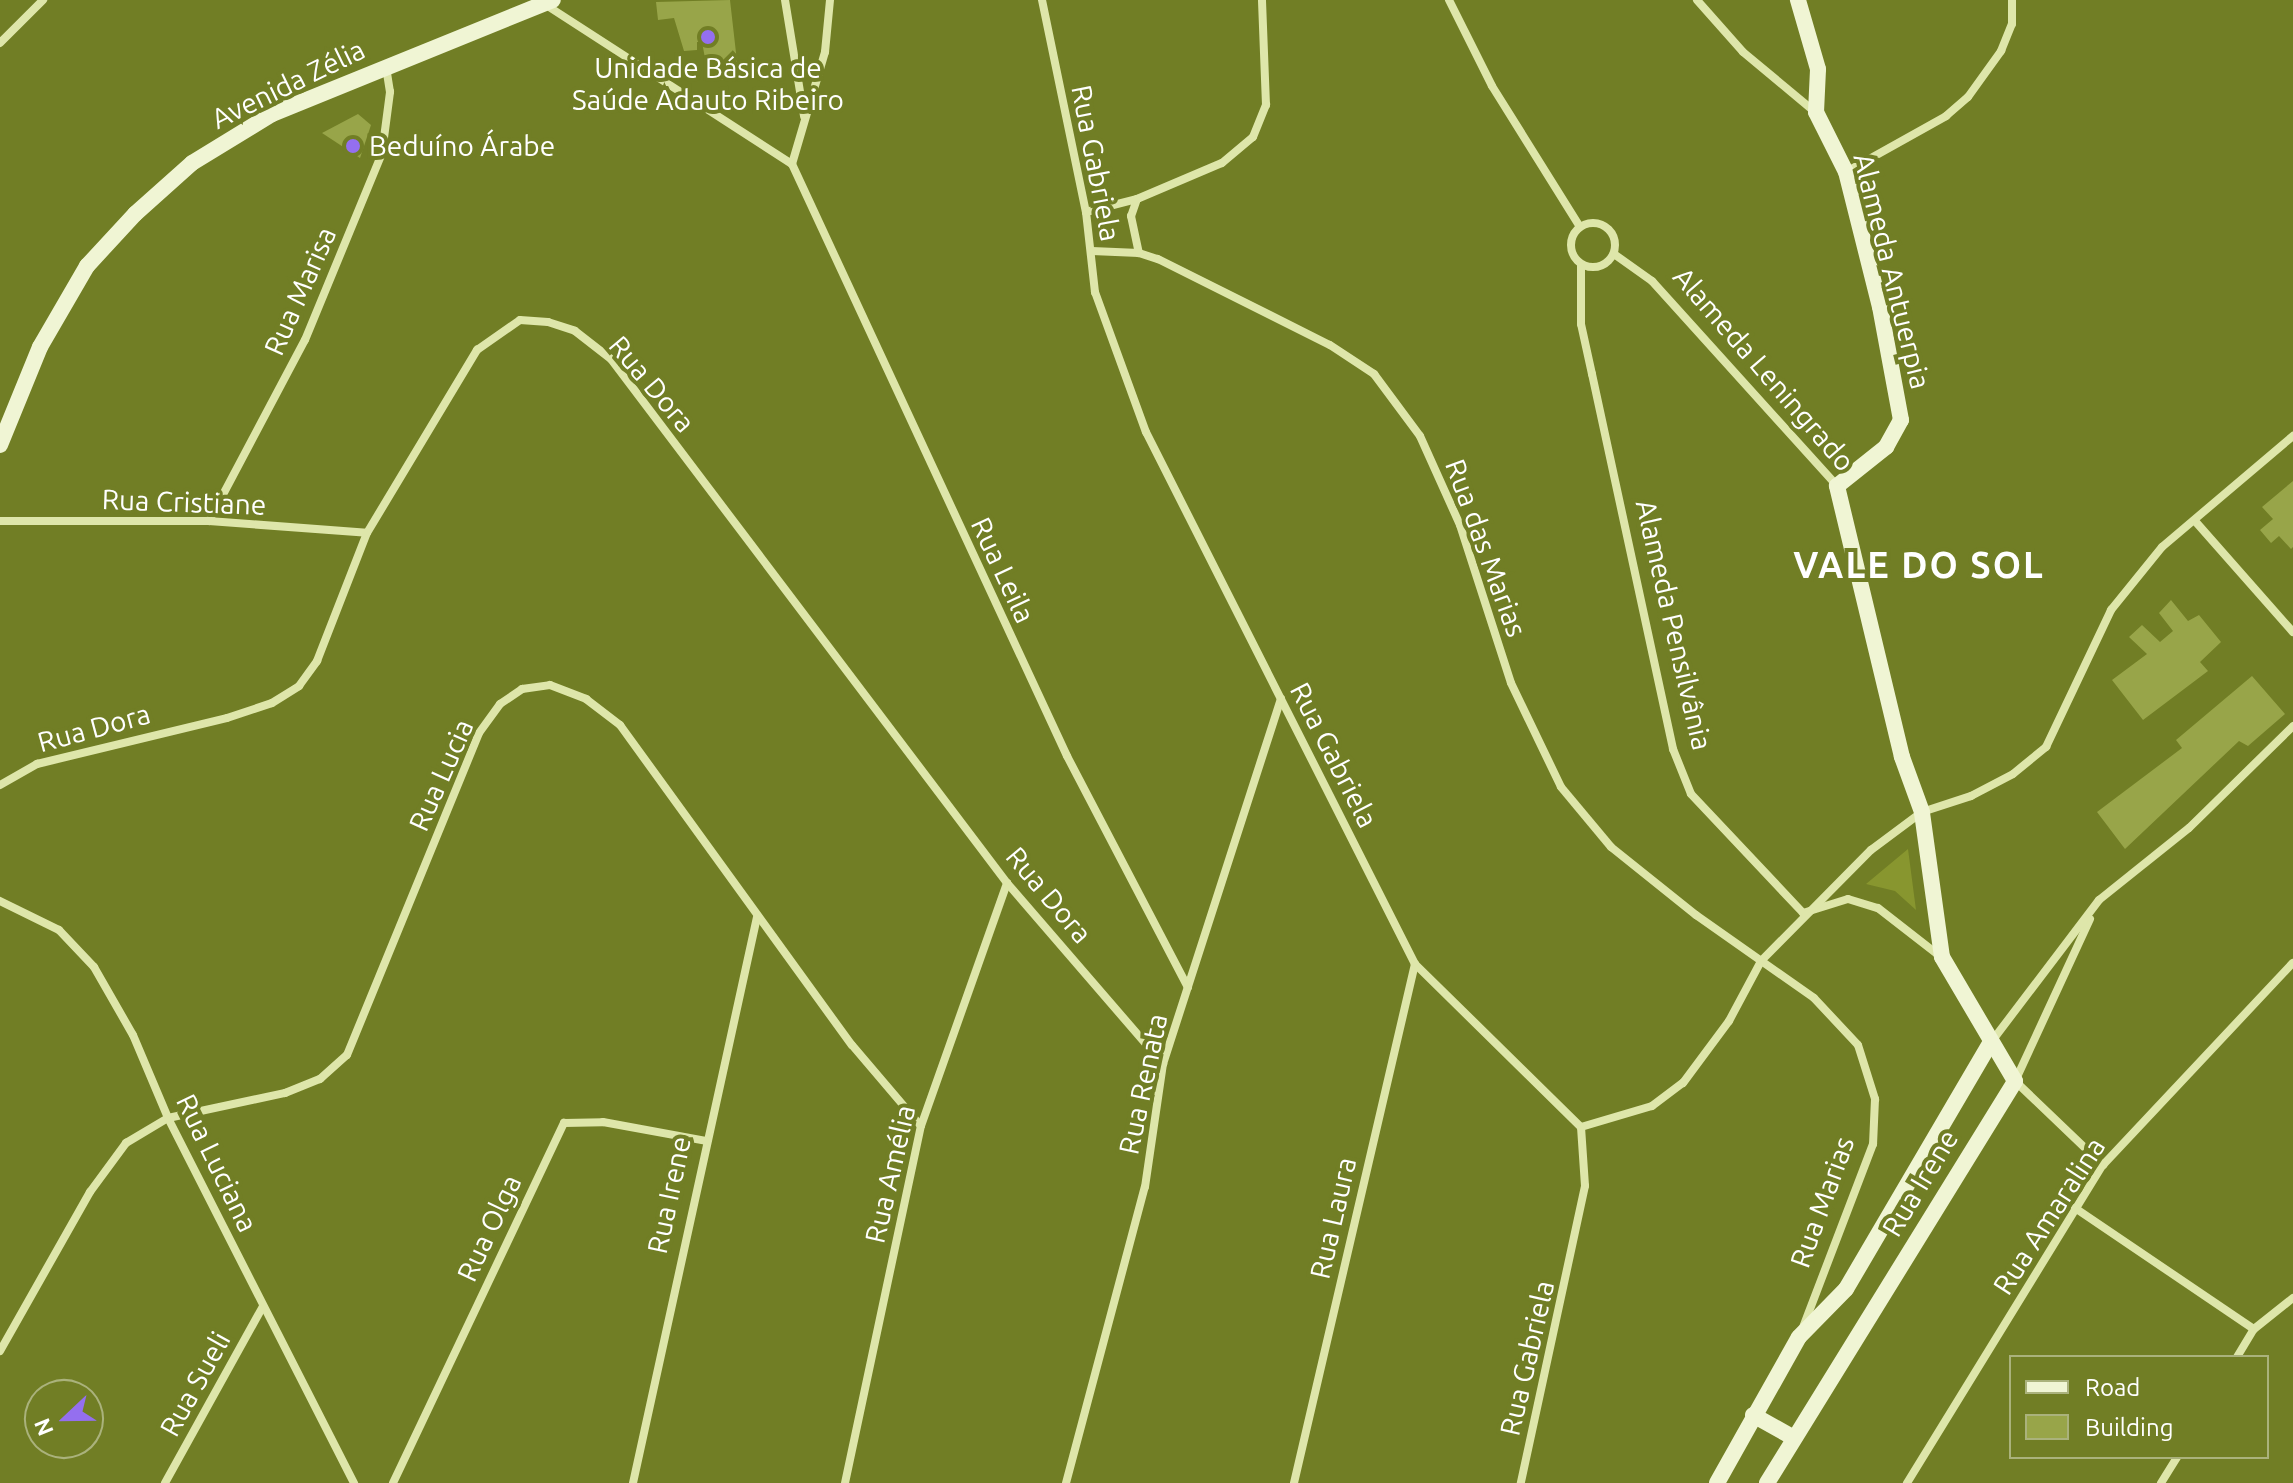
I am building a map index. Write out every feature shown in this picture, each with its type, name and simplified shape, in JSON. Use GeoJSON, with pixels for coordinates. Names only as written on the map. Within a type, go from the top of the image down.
{"type":"FeatureCollection","features":[{"type":"Feature","properties":{"kind":"street"},"geometry":{"type":"LineString","coordinates":[[0,43],[43,0]]}},
{"type":"Feature","properties":{"kind":"street"},"geometry":{"type":"LineString","coordinates":[[785,0],[804,120]]}},
{"type":"Feature","properties":{"kind":"street"},"geometry":{"type":"LineString","coordinates":[[549,3],[792,164],[825,52],[830,0]]}},
{"type":"Feature","properties":{"kind":"street","name":"Rua Gabriela"},"geometry":{"type":"LineString","coordinates":[[1042,0],[1086,212],[1095,292],[1108,336],[1146,432],[1415,964],[1581,1127],[1583,1200],[1521,1483]]}},
{"type":"Feature","properties":{"kind":"street"},"geometry":{"type":"LineString","coordinates":[[1086,212],[1137,199],[1222,163],[1253,137],[1266,105],[1262,0]]}},
{"type":"Feature","properties":{"kind":"street"},"geometry":{"type":"LineString","coordinates":[[1449,0],[1492,86],[1580,227]]}},
{"type":"Feature","properties":{"kind":"street"},"geometry":{"type":"LineString","coordinates":[[1697,0],[1743,52],[1816,112]]}},
{"type":"Feature","properties":{"kind":"street","name":"Alameda Antuerpia"},"geometry":{"type":"LineString","coordinates":[[1798,0],[1818,69],[1816,112],[1846,172],[1880,307],[1901,420],[1886,447],[1837,486]]}},
{"type":"Feature","properties":{"kind":"street"},"geometry":{"type":"LineString","coordinates":[[1846,172],[1946,116],[1968,97],[2001,51],[2012,24],[2012,0]]}},
{"type":"Feature","properties":{"kind":"street","name":"Avenida Zélia"},"geometry":{"type":"LineString","coordinates":[[0,445],[40,347],[87,266],[135,214],[192,163],[272,114],[386,65],[549,3]]}},
{"type":"Feature","properties":{"kind":"street","name":"Rua Marisa"},"geometry":{"type":"LineString","coordinates":[[209,521],[305,340],[382,153],[390,92],[386,65]]}},
{"type":"Feature","properties":{"kind":"street","name":"Rua Leila"},"geometry":{"type":"LineString","coordinates":[[792,164],[1061,742],[1188,987]]}},
{"type":"Feature","properties":{"kind":"street"},"geometry":{"type":"LineString","coordinates":[[1137,199],[1131,216],[1139,253]]}},
{"type":"Feature","properties":{"kind":"street"},"geometry":{"type":"LineString","coordinates":[[1598,223],[1609,230],[1614,254],[1605,264],[1581,265],[1570,242],[1580,227],[1598,223]]}},
{"type":"Feature","properties":{"kind":"street","name":"Rua das Marias"},"geometry":{"type":"LineString","coordinates":[[1092,251],[1139,253],[1330,345],[1374,374],[1420,436],[1460,525],[1511,683],[1561,787],[1611,847],[1761,961]]}},
{"type":"Feature","properties":{"kind":"street","name":"Alameda Leningrado"},"geometry":{"type":"LineString","coordinates":[[1614,254],[1652,281],[1712,343],[1837,486],[1902,757],[1922,812],[1942,957]]}},
{"type":"Feature","properties":{"kind":"street","name":"Alameda Pensilvânia"},"geometry":{"type":"LineString","coordinates":[[1581,265],[1581,324],[1673,749],[1691,794],[1803,913]]}},
{"type":"Feature","properties":{"kind":"street","name":"Rua Dora"},"geometry":{"type":"LineString","coordinates":[[0,785],[37,764],[227,718],[272,703],[299,686],[317,661],[367,533],[477,350],[520,320],[575,331],[611,359],[1007,883],[1163,1064]]}},
{"type":"Feature","properties":{"kind":"street"},"geometry":{"type":"LineString","coordinates":[[1581,1127],[1652,1106],[1683,1083],[1729,1021],[1761,961],[1803,913],[1871,850],[1922,812],[1971,796],[2013,774],[2046,747],[2099,627],[2162,547],[2293,436]]}},
{"type":"Feature","properties":{"kind":"street","name":"Rua Cristiane"},"geometry":{"type":"LineString","coordinates":[[0,521],[209,521],[367,533]]}},
{"type":"Feature","properties":{"kind":"street"},"geometry":{"type":"LineString","coordinates":[[2195,521],[2293,632]]}},
{"type":"Feature","properties":{"kind":"street","name":"Rua Lucia"},"geometry":{"type":"LineString","coordinates":[[0,1351],[106,1168],[126,1143],[168,1118],[285,1093],[320,1079],[347,1055],[479,733],[500,704],[522,689],[550,685],[586,699],[620,725],[852,1045],[921,1126]]}},
{"type":"Feature","properties":{"kind":"street","name":"Rua Renata"},"geometry":{"type":"LineString","coordinates":[[1066,1483],[1145,1187],[1163,1064],[1281,699]]}},
{"type":"Feature","properties":{"kind":"street","name":"Rua Irene"},"geometry":{"type":"LineString","coordinates":[[1799,1337],[1846,1289],[1989,1045],[2099,900],[2189,828],[2293,726]]}},
{"type":"Feature","properties":{"kind":"street","name":"Rua Amélia"},"geometry":{"type":"LineString","coordinates":[[845,1483],[921,1126],[1007,883]]}},
{"type":"Feature","properties":{"kind":"street"},"geometry":{"type":"LineString","coordinates":[[1803,913],[1848,899],[1878,908],[1942,957],[1989,1045],[2015,1081],[2103,1165]]}},
{"type":"Feature","properties":{"kind":"street","name":"Rua Irene"},"geometry":{"type":"LineString","coordinates":[[1767,1483],[2015,1081],[2099,900]]}},
{"type":"Feature","properties":{"kind":"street","name":"Rua Luciana"},"geometry":{"type":"LineString","coordinates":[[0,901],[59,930],[94,967],[133,1035],[168,1118],[354,1483]]}},
{"type":"Feature","properties":{"kind":"street","name":"Rua Irene"},"geometry":{"type":"LineString","coordinates":[[633,1483],[757,917]]}},
{"type":"Feature","properties":{"kind":"street","name":"Rua Marias"},"geometry":{"type":"LineString","coordinates":[[1718,1483],[1799,1337],[1873,1144],[1875,1099],[1858,1045],[1814,998],[1761,961]]}},
{"type":"Feature","properties":{"kind":"street","name":"Rua Amaralina"},"geometry":{"type":"LineString","coordinates":[[1907,1483],[2103,1165],[2293,963]]}},
{"type":"Feature","properties":{"kind":"street","name":"Rua Laura"},"geometry":{"type":"LineString","coordinates":[[1294,1483],[1415,964]]}},
{"type":"Feature","properties":{"kind":"street","name":"Rua Olga"},"geometry":{"type":"LineString","coordinates":[[393,1483],[564,1123],[603,1122],[707,1141]]}},
{"type":"Feature","properties":{"kind":"street"},"geometry":{"type":"LineString","coordinates":[[2075,1208],[2254,1329]]}},
{"type":"Feature","properties":{"kind":"street"},"geometry":{"type":"LineString","coordinates":[[2238,1355],[2254,1329],[2293,1298]]}},
{"type":"Feature","properties":{"kind":"street","name":"Rua Sueli"},"geometry":{"type":"LineString","coordinates":[[165,1483],[263,1306]]}},
{"type":"Feature","properties":{"kind":"street"},"geometry":{"type":"LineString","coordinates":[[1753,1415],[1794,1438]]}},
{"type":"Feature","properties":{"kind":"street"},"geometry":{"type":"LineString","coordinates":[[2161,1483],[2176,1459]]}},
{"type":"Feature","properties":{"kind":"green space"},"geometry":{"type":"Polygon","coordinates":[[[1908,849],[1916,910],[1895,891],[1866,884],[1908,849]]]}},
{"type":"Feature","properties":{"kind":"building","name":"Unidade Básica de Saúde Adauto Ribeiro"},"geometry":{"type":"Polygon","coordinates":[[[730,0],[739,79],[709,80],[702,42],[697,42],[697,50],[684,51],[674,18],[658,20],[656,2],[730,0]]]}},
{"type":"Feature","properties":{"kind":"building","name":"Beduíno Árabe"},"geometry":{"type":"Polygon","coordinates":[[[358,114],[371,125],[360,158],[322,133],[358,114]]]}},
{"type":"Feature","properties":{"kind":"building"},"geometry":{"type":"Polygon","coordinates":[[[2293,481],[2291,549],[2279,536],[2271,543],[2260,530],[2273,519],[2262,507],[2293,481]]]}},
{"type":"Feature","properties":{"kind":"building"},"geometry":{"type":"Polygon","coordinates":[[[2171,600],[2188,621],[2199,615],[2221,642],[2200,662],[2208,671],[2143,720],[2112,680],[2147,654],[2129,637],[2142,625],[2160,642],[2173,631],[2159,613],[2171,600]]]}},
{"type":"Feature","properties":{"kind":"building"},"geometry":{"type":"Polygon","coordinates":[[[2252,676],[2285,714],[2248,746],[2239,741],[2125,849],[2097,812],[2182,748],[2176,740],[2252,676]]]}},
{"type":"Feature","properties":{"kind":"place","name":"Unidade Básica de Saúde Adauto Ribeiro"},"geometry":{"type":"Point","coordinates":[708,37]}},
{"type":"Feature","properties":{"kind":"place","name":"Beduíno Árabe"},"geometry":{"type":"Point","coordinates":[353,146]}},
{"type":"Feature","properties":{"kind":"district","name":"VALE DO SOL"},"geometry":{"type":"Point","coordinates":[1919,565]}}]}
